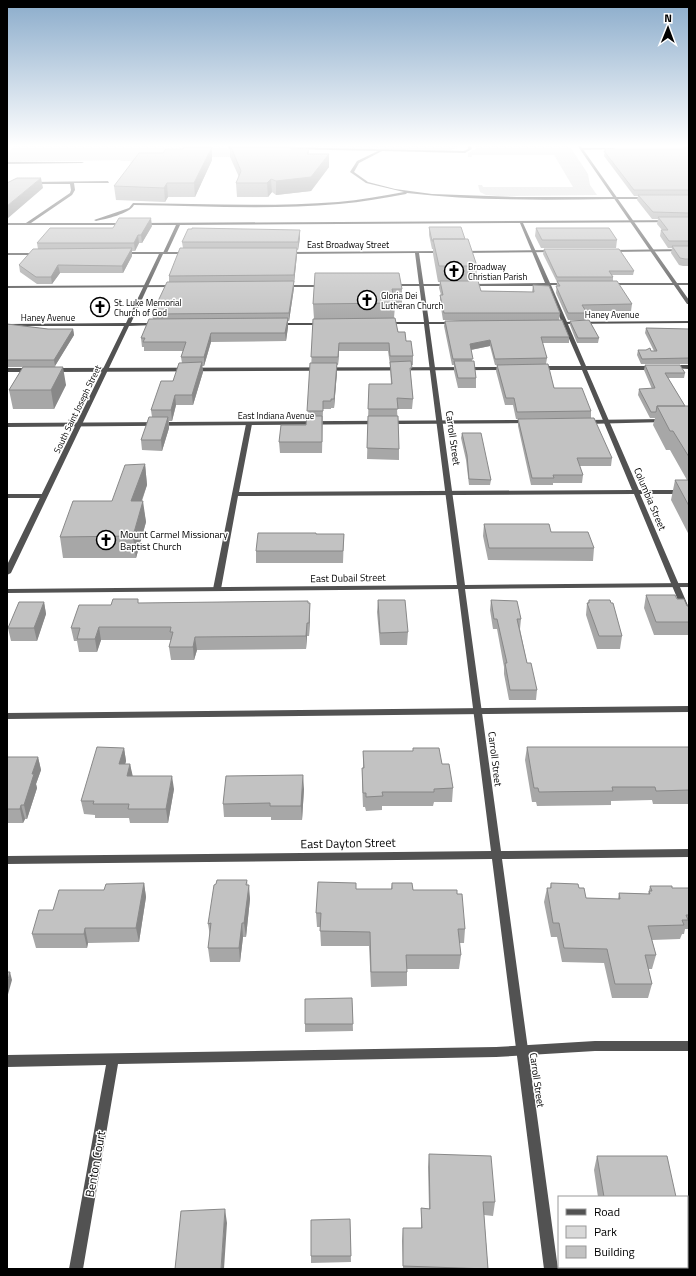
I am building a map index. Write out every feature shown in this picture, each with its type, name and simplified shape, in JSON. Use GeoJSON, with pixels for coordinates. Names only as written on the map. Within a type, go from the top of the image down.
{"type":"FeatureCollection","features":[{"type":"Feature","properties":{"kind":"street"},"geometry":{"type":"LineString","coordinates":[[28,224],[56,205]]}},
{"type":"Feature","properties":{"kind":"street"},"geometry":{"type":"LineString","coordinates":[[28,224],[52,221],[102,219],[130,209],[133,205]]}},
{"type":"Feature","properties":{"kind":"street"},"geometry":{"type":"LineString","coordinates":[[226,205],[309,205]]}},
{"type":"Feature","properties":{"kind":"street"},"geometry":{"type":"LineString","coordinates":[[619,205],[689,303]]}},
{"type":"Feature","properties":{"kind":"street"},"geometry":{"type":"LineString","coordinates":[[521,222],[534,251]]}},
{"type":"Feature","properties":{"kind":"street"},"geometry":{"type":"LineString","coordinates":[[7,224],[689,222]]}},
{"type":"Feature","properties":{"kind":"street","name":"South Saint Joseph Street"},"geometry":{"type":"LineString","coordinates":[[7,573],[146,286],[178,224]]}},
{"type":"Feature","properties":{"kind":"street"},"geometry":{"type":"LineString","coordinates":[[604,251],[689,250]]}},
{"type":"Feature","properties":{"kind":"street","name":"Columbia Street"},"geometry":{"type":"LineString","coordinates":[[534,251],[689,617]]}},
{"type":"Feature","properties":{"kind":"street"},"geometry":{"type":"LineString","coordinates":[[457,252],[557,251]]}},
{"type":"Feature","properties":{"kind":"street","name":"Carroll Street"},"geometry":{"type":"LineString","coordinates":[[417,252],[551,1269]]}},
{"type":"Feature","properties":{"kind":"street","name":"East Broadway Street"},"geometry":{"type":"LineString","coordinates":[[283,253],[449,252]]}},
{"type":"Feature","properties":{"kind":"street"},"geometry":{"type":"LineString","coordinates":[[118,253],[190,253]]}},
{"type":"Feature","properties":{"kind":"street"},"geometry":{"type":"LineString","coordinates":[[7,254],[44,254]]}},
{"type":"Feature","properties":{"kind":"street"},"geometry":{"type":"LineString","coordinates":[[466,285],[572,284]]}},
{"type":"Feature","properties":{"kind":"street"},"geometry":{"type":"LineString","coordinates":[[603,284],[689,284]]}},
{"type":"Feature","properties":{"kind":"street"},"geometry":{"type":"LineString","coordinates":[[389,285],[458,285]]}},
{"type":"Feature","properties":{"kind":"street"},"geometry":{"type":"LineString","coordinates":[[7,287],[180,286]]}},
{"type":"Feature","properties":{"kind":"street"},"geometry":{"type":"LineString","coordinates":[[275,286],[328,286]]}},
{"type":"Feature","properties":{"kind":"street","name":"Haney Avenue"},"geometry":{"type":"LineString","coordinates":[[550,323],[689,322]]}},
{"type":"Feature","properties":{"kind":"street"},"geometry":{"type":"LineString","coordinates":[[380,323],[458,323]]}},
{"type":"Feature","properties":{"kind":"street","name":"Haney Avenue"},"geometry":{"type":"LineString","coordinates":[[7,325],[165,324]]}},
{"type":"Feature","properties":{"kind":"street"},"geometry":{"type":"LineString","coordinates":[[271,324],[325,324]]}},
{"type":"Feature","properties":{"kind":"street"},"geometry":{"type":"LineString","coordinates":[[666,368],[689,367]]}},
{"type":"Feature","properties":{"kind":"street"},"geometry":{"type":"LineString","coordinates":[[49,370],[512,368]]}},
{"type":"Feature","properties":{"kind":"street"},"geometry":{"type":"LineString","coordinates":[[536,368],[659,368]]}},
{"type":"Feature","properties":{"kind":"street"},"geometry":{"type":"LineString","coordinates":[[7,370],[33,370]]}},
{"type":"Feature","properties":{"kind":"street"},"geometry":{"type":"LineString","coordinates":[[583,422],[674,421]]}},
{"type":"Feature","properties":{"kind":"street","name":"East Indiana Avenue"},"geometry":{"type":"LineString","coordinates":[[7,425],[536,422]]}},
{"type":"Feature","properties":{"kind":"street"},"geometry":{"type":"LineString","coordinates":[[217,589],[249,424]]}},
{"type":"Feature","properties":{"kind":"street"},"geometry":{"type":"LineString","coordinates":[[236,494],[689,492]]}},
{"type":"Feature","properties":{"kind":"street"},"geometry":{"type":"LineString","coordinates":[[7,496],[44,496]]}},
{"type":"Feature","properties":{"kind":"street","name":"East Dubail Street"},"geometry":{"type":"LineString","coordinates":[[7,591],[689,585]]}},
{"type":"Feature","properties":{"kind":"street"},"geometry":{"type":"LineString","coordinates":[[7,716],[689,709]]}},
{"type":"Feature","properties":{"kind":"street","name":"East Dayton Street"},"geometry":{"type":"LineString","coordinates":[[7,860],[689,853]]}},
{"type":"Feature","properties":{"kind":"street"},"geometry":{"type":"LineString","coordinates":[[7,1061],[496,1052],[595,1046],[689,1046]]}},
{"type":"Feature","properties":{"kind":"street","name":"Benton Court"},"geometry":{"type":"LineString","coordinates":[[76,1269],[114,1060]]}},
{"type":"Feature","properties":{"kind":"building"},"geometry":{"type":"Polygon","coordinates":[[[646,205],[689,205],[689,213],[653,212],[646,205]]]}},
{"type":"Feature","properties":{"kind":"building"},"geometry":{"type":"Polygon","coordinates":[[[658,217],[689,217],[689,241],[669,241],[661,230],[668,230],[658,217]]]}},
{"type":"Feature","properties":{"kind":"building"},"geometry":{"type":"Polygon","coordinates":[[[119,218],[151,218],[141,235],[138,235],[134,243],[37,243],[50,228],[113,228],[119,218]]]}},
{"type":"Feature","properties":{"kind":"building"},"geometry":{"type":"Polygon","coordinates":[[[429,227],[461,227],[465,239],[433,239],[432,241],[429,227]]]}},
{"type":"Feature","properties":{"kind":"building"},"geometry":{"type":"Polygon","coordinates":[[[536,228],[609,228],[617,240],[542,240],[536,228]]]}},
{"type":"Feature","properties":{"kind":"building"},"geometry":{"type":"Polygon","coordinates":[[[188,229],[300,230],[298,242],[182,242],[188,229]]]}},
{"type":"Feature","properties":{"kind":"building"},"geometry":{"type":"Polygon","coordinates":[[[433,239],[468,239],[477,266],[439,266],[433,239]]]}},
{"type":"Feature","properties":{"kind":"building"},"geometry":{"type":"Polygon","coordinates":[[[672,246],[689,246],[689,259],[680,258],[672,246]]]}},
{"type":"Feature","properties":{"kind":"building"},"geometry":{"type":"Polygon","coordinates":[[[132,248],[122,266],[58,265],[51,277],[36,277],[19,265],[33,249],[132,248]]]}},
{"type":"Feature","properties":{"kind":"building"},"geometry":{"type":"Polygon","coordinates":[[[180,248],[297,248],[294,275],[169,276],[180,248]]]}},
{"type":"Feature","properties":{"kind":"building"},"geometry":{"type":"Polygon","coordinates":[[[544,249],[619,249],[634,271],[609,271],[613,277],[557,277],[544,249]]]}},
{"type":"Feature","properties":{"kind":"building"},"geometry":{"type":"Polygon","coordinates":[[[315,273],[399,273],[402,289],[392,289],[395,303],[313,304],[315,273]]]}},
{"type":"Feature","properties":{"kind":"building"},"geometry":{"type":"Polygon","coordinates":[[[294,281],[289,313],[152,314],[167,282],[294,281]]]}},
{"type":"Feature","properties":{"kind":"building"},"geometry":{"type":"Polygon","coordinates":[[[440,281],[478,281],[481,291],[534,292],[533,285],[549,286],[560,313],[444,313],[440,295],[443,295],[440,281]]]}},
{"type":"Feature","properties":{"kind":"building"},"geometry":{"type":"Polygon","coordinates":[[[557,281],[617,281],[632,304],[582,305],[587,313],[568,313],[556,286],[560,286],[557,281]]]}},
{"type":"Feature","properties":{"kind":"building"},"geometry":{"type":"Polygon","coordinates":[[[288,318],[285,333],[211,333],[204,357],[181,357],[186,342],[143,342],[145,338],[141,338],[149,319],[288,318]]]}},
{"type":"Feature","properties":{"kind":"building"},"geometry":{"type":"Polygon","coordinates":[[[395,318],[398,332],[405,332],[406,341],[411,341],[413,356],[390,356],[389,343],[339,343],[338,357],[311,357],[313,319],[395,318]]]}},
{"type":"Feature","properties":{"kind":"building"},"geometry":{"type":"Polygon","coordinates":[[[562,320],[569,337],[541,337],[547,358],[495,359],[490,340],[470,344],[473,359],[453,359],[445,321],[562,320]]]}},
{"type":"Feature","properties":{"kind":"building"},"geometry":{"type":"Polygon","coordinates":[[[589,320],[599,338],[578,338],[570,321],[589,320]]]}},
{"type":"Feature","properties":{"kind":"building"},"geometry":{"type":"Polygon","coordinates":[[[7,324],[48,329],[73,329],[54,360],[7,360],[7,324]]]}},
{"type":"Feature","properties":{"kind":"building"},"geometry":{"type":"Polygon","coordinates":[[[646,328],[689,329],[689,358],[642,359],[638,350],[646,350],[650,348],[651,351],[657,351],[646,328]]]}},
{"type":"Feature","properties":{"kind":"building"},"geometry":{"type":"Polygon","coordinates":[[[411,361],[412,368],[410,368],[413,399],[397,398],[398,409],[368,409],[369,384],[392,384],[390,362],[411,361]]]}},
{"type":"Feature","properties":{"kind":"building"},"geometry":{"type":"Polygon","coordinates":[[[454,361],[474,361],[476,378],[458,378],[454,361]]]}},
{"type":"Feature","properties":{"kind":"building"},"geometry":{"type":"Polygon","coordinates":[[[202,362],[192,395],[175,395],[171,410],[151,410],[161,381],[173,381],[179,363],[202,362]]]}},
{"type":"Feature","properties":{"kind":"building"},"geometry":{"type":"Polygon","coordinates":[[[310,363],[337,363],[334,399],[331,399],[331,401],[323,401],[323,411],[307,411],[310,363]]]}},
{"type":"Feature","properties":{"kind":"building"},"geometry":{"type":"Polygon","coordinates":[[[548,364],[554,388],[582,388],[591,411],[517,412],[514,398],[506,398],[497,365],[548,364]]]}},
{"type":"Feature","properties":{"kind":"building"},"geometry":{"type":"Polygon","coordinates":[[[645,365],[680,365],[685,373],[665,373],[685,406],[657,406],[656,412],[651,412],[639,389],[655,388],[645,365]]]}},
{"type":"Feature","properties":{"kind":"building"},"geometry":{"type":"Polygon","coordinates":[[[23,367],[63,367],[51,390],[9,390],[23,367]]]}},
{"type":"Feature","properties":{"kind":"building"},"geometry":{"type":"Polygon","coordinates":[[[657,406],[689,406],[689,457],[673,431],[670,431],[657,406]]]}},
{"type":"Feature","properties":{"kind":"building"},"geometry":{"type":"Polygon","coordinates":[[[307,416],[322,416],[322,442],[279,442],[281,425],[306,425],[307,416]]]}},
{"type":"Feature","properties":{"kind":"building"},"geometry":{"type":"Polygon","coordinates":[[[368,416],[398,416],[399,449],[367,448],[368,416]]]}},
{"type":"Feature","properties":{"kind":"building"},"geometry":{"type":"Polygon","coordinates":[[[149,417],[168,417],[161,440],[141,440],[149,417]]]}},
{"type":"Feature","properties":{"kind":"building"},"geometry":{"type":"Polygon","coordinates":[[[594,418],[612,458],[577,458],[583,475],[553,475],[554,478],[532,478],[518,419],[594,418]]]}},
{"type":"Feature","properties":{"kind":"building"},"geometry":{"type":"Polygon","coordinates":[[[462,433],[481,433],[491,480],[469,479],[467,455],[462,433]]]}},
{"type":"Feature","properties":{"kind":"building"},"geometry":{"type":"Polygon","coordinates":[[[145,464],[131,501],[143,501],[133,536],[60,537],[73,501],[112,501],[125,465],[145,464]]]}},
{"type":"Feature","properties":{"kind":"building"},"geometry":{"type":"Polygon","coordinates":[[[675,480],[689,480],[689,506],[675,480]]]}},
{"type":"Feature","properties":{"kind":"building"},"geometry":{"type":"Polygon","coordinates":[[[484,524],[549,524],[551,532],[588,532],[594,548],[489,548],[484,524]]]}},
{"type":"Feature","properties":{"kind":"building"},"geometry":{"type":"Polygon","coordinates":[[[258,533],[344,534],[343,551],[256,551],[258,533]]]}},
{"type":"Feature","properties":{"kind":"building"},"geometry":{"type":"Polygon","coordinates":[[[646,595],[675,595],[677,599],[684,599],[687,606],[689,606],[689,622],[656,622],[646,595]]]}},
{"type":"Feature","properties":{"kind":"building"},"geometry":{"type":"Polygon","coordinates":[[[113,599],[138,599],[138,603],[308,601],[308,603],[310,603],[309,623],[307,623],[306,636],[195,637],[193,647],[169,647],[173,632],[170,632],[171,627],[99,627],[95,639],[77,639],[80,628],[71,628],[79,605],[111,605],[113,599]]]}},
{"type":"Feature","properties":{"kind":"building"},"geometry":{"type":"Polygon","coordinates":[[[378,600],[405,600],[408,632],[380,633],[378,600]]]}},
{"type":"Feature","properties":{"kind":"building"},"geometry":{"type":"Polygon","coordinates":[[[491,600],[517,601],[521,619],[517,619],[527,663],[531,663],[537,690],[510,690],[505,663],[507,663],[497,619],[494,619],[491,600]]]}},
{"type":"Feature","properties":{"kind":"building"},"geometry":{"type":"Polygon","coordinates":[[[589,600],[610,600],[611,603],[613,603],[622,636],[599,636],[587,603],[589,603],[589,600]]]}},
{"type":"Feature","properties":{"kind":"building"},"geometry":{"type":"Polygon","coordinates":[[[19,602],[44,602],[34,628],[8,628],[19,602]]]}},
{"type":"Feature","properties":{"kind":"building"},"geometry":{"type":"Polygon","coordinates":[[[97,747],[124,748],[119,764],[130,764],[127,776],[172,776],[166,809],[128,809],[129,804],[93,804],[94,801],[81,801],[97,747]]]}},
{"type":"Feature","properties":{"kind":"building"},"geometry":{"type":"Polygon","coordinates":[[[527,747],[689,747],[689,790],[656,791],[655,787],[612,787],[613,791],[539,792],[538,788],[534,788],[527,747]]]}},
{"type":"Feature","properties":{"kind":"building"},"geometry":{"type":"Polygon","coordinates":[[[413,748],[439,748],[442,764],[449,764],[453,788],[434,789],[434,792],[382,792],[383,796],[366,797],[366,793],[363,793],[363,751],[413,751],[413,748]]]}},
{"type":"Feature","properties":{"kind":"building"},"geometry":{"type":"Polygon","coordinates":[[[7,757],[38,757],[24,805],[21,805],[20,809],[7,809],[7,757]]]}},
{"type":"Feature","properties":{"kind":"building"},"geometry":{"type":"Polygon","coordinates":[[[303,775],[301,806],[270,806],[270,803],[223,804],[226,776],[303,775]]]}},
{"type":"Feature","properties":{"kind":"building"},"geometry":{"type":"Polygon","coordinates":[[[217,880],[247,880],[246,885],[249,885],[239,948],[208,948],[211,923],[208,924],[214,885],[216,884],[217,880]]]}},
{"type":"Feature","properties":{"kind":"building"},"geometry":{"type":"Polygon","coordinates":[[[318,882],[356,883],[356,889],[392,889],[392,883],[412,883],[413,890],[457,890],[457,894],[462,894],[465,929],[458,929],[461,955],[406,955],[407,972],[371,972],[370,932],[320,931],[321,913],[316,913],[318,882]]]}},
{"type":"Feature","properties":{"kind":"building"},"geometry":{"type":"Polygon","coordinates":[[[144,883],[136,928],[85,928],[84,934],[32,934],[39,910],[53,910],[59,890],[104,890],[106,884],[144,883]]]}},
{"type":"Feature","properties":{"kind":"building"},"geometry":{"type":"Polygon","coordinates":[[[551,883],[578,884],[579,888],[584,888],[586,898],[620,899],[619,893],[650,894],[649,891],[652,891],[650,886],[689,888],[689,915],[686,915],[688,920],[682,920],[684,925],[648,926],[656,955],[645,955],[652,984],[615,984],[607,949],[564,948],[559,923],[553,923],[547,888],[551,888],[551,883]]]}},
{"type":"Feature","properties":{"kind":"building"},"geometry":{"type":"Polygon","coordinates":[[[7,972],[10,972],[7,983],[7,972]]]}},
{"type":"Feature","properties":{"kind":"building"},"geometry":{"type":"Polygon","coordinates":[[[352,998],[353,1024],[305,1024],[305,999],[352,998]]]}},
{"type":"Feature","properties":{"kind":"building"},"geometry":{"type":"Polygon","coordinates":[[[429,1154],[491,1156],[495,1202],[483,1202],[488,1269],[403,1266],[403,1228],[422,1228],[421,1208],[430,1209],[429,1154]]]}},
{"type":"Feature","properties":{"kind":"building"},"geometry":{"type":"Polygon","coordinates":[[[597,1156],[667,1156],[676,1196],[604,1196],[597,1156]]]}},
{"type":"Feature","properties":{"kind":"building"},"geometry":{"type":"Polygon","coordinates":[[[225,1209],[221,1269],[175,1269],[181,1211],[225,1209]]]}},
{"type":"Feature","properties":{"kind":"building"},"geometry":{"type":"Polygon","coordinates":[[[350,1219],[351,1256],[311,1256],[311,1220],[350,1219]]]}},
{"type":"Feature","properties":{"kind":"building"},"geometry":{"type":"Polygon","coordinates":[[[688,1232],[689,1237],[688,1261],[688,1232]]]}},
{"type":"Feature","properties":{"kind":"place","name":"Broadway Christian Parish"},"geometry":{"type":"Point","coordinates":[454,271]}},
{"type":"Feature","properties":{"kind":"place","name":"Gloria Dei Lutheran Church"},"geometry":{"type":"Point","coordinates":[367,300]}},
{"type":"Feature","properties":{"kind":"place","name":"St. Luke Memorial Church of God"},"geometry":{"type":"Point","coordinates":[100,307]}},
{"type":"Feature","properties":{"kind":"place","name":"Mount Carmel Missionary Baptist Church"},"geometry":{"type":"Point","coordinates":[106,540]}}]}
